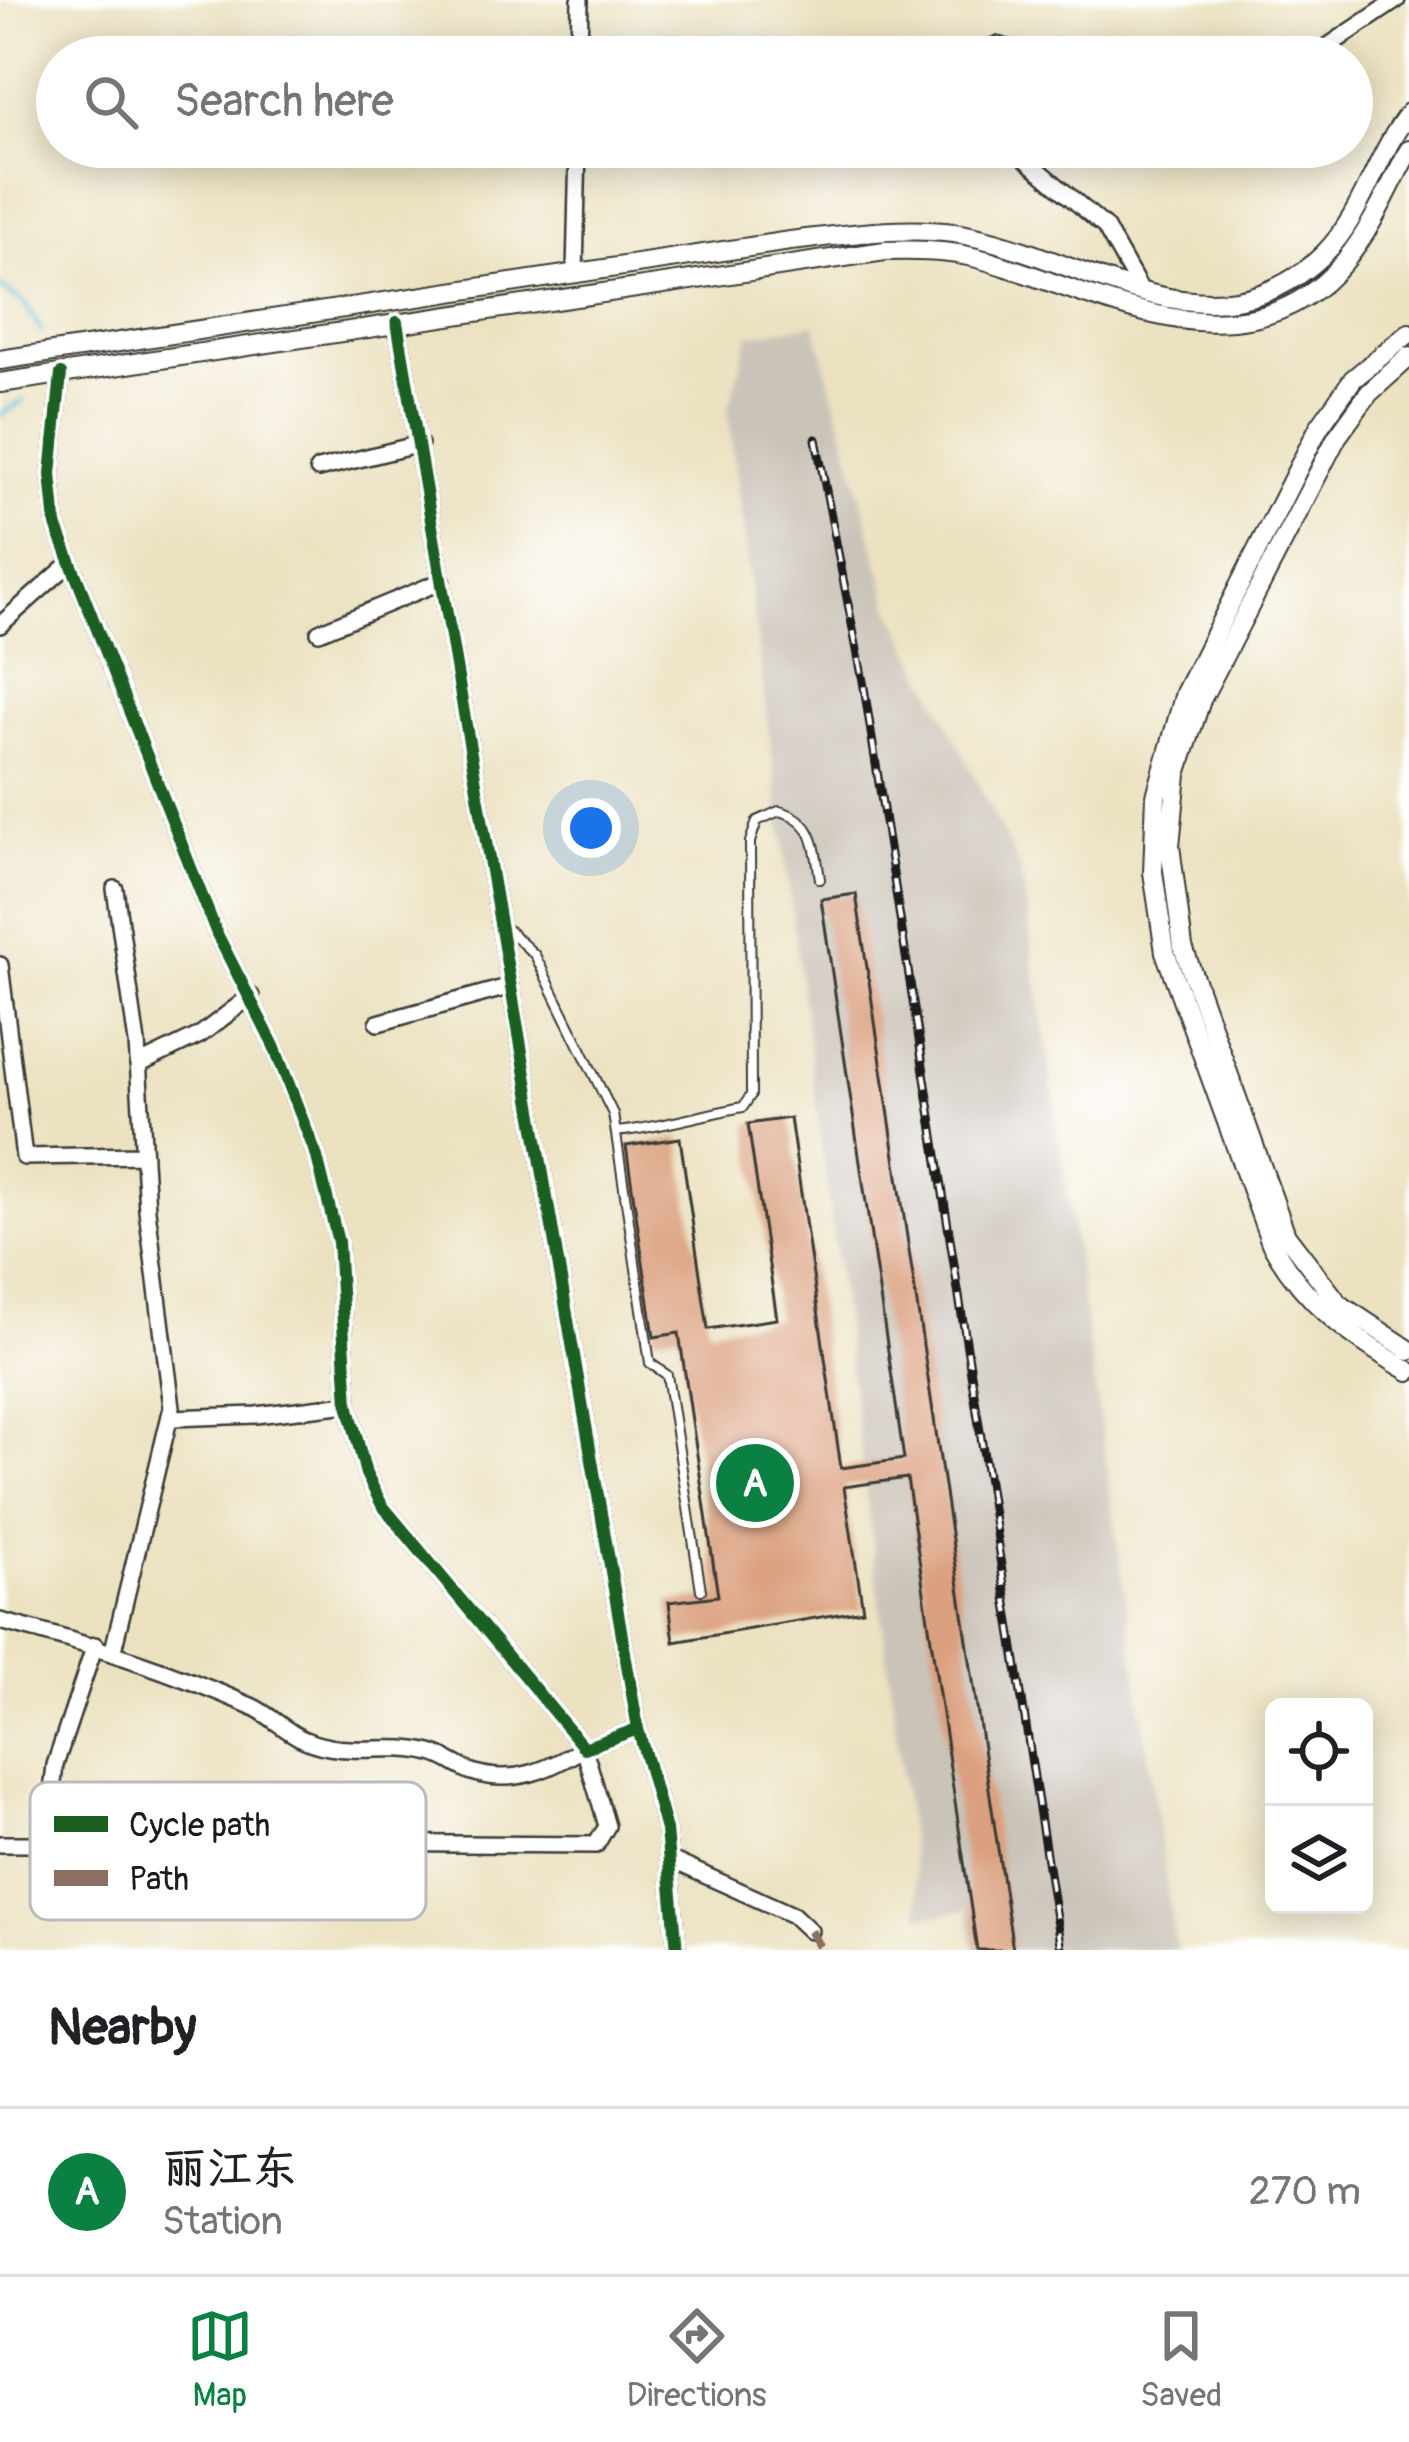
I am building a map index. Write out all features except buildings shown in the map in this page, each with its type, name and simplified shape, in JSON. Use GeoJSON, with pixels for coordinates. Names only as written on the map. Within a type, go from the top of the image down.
{"type":"FeatureCollection","features":[{"type":"Feature","properties":{"kind":"street"},"geometry":{"type":"LineString","coordinates":[[579,36],[580,0]]}},
{"type":"Feature","properties":{"kind":"street"},"geometry":{"type":"LineString","coordinates":[[1343,36],[1397,0]]}},
{"type":"Feature","properties":{"kind":"street"},"geometry":{"type":"LineString","coordinates":[[0,360],[790,241],[928,231],[986,239],[1181,302],[1217,302],[1271,288],[1328,250],[1409,113]]}},
{"type":"Feature","properties":{"kind":"street"},"geometry":{"type":"LineString","coordinates":[[0,383],[705,275],[747,275],[857,254],[914,250],[979,258],[1178,322],[1240,319],[1296,298],[1343,264],[1409,150]]}},
{"type":"Feature","properties":{"kind":"street"},"geometry":{"type":"LineString","coordinates":[[575,273],[578,168]]}},
{"type":"Feature","properties":{"kind":"street"},"geometry":{"type":"LineString","coordinates":[[1036,168],[1105,227],[1141,291]]}},
{"type":"Feature","properties":{"kind":"street"},"geometry":{"type":"LineString","coordinates":[[398,322],[638,1730],[669,1859],[677,1950]]}},
{"type":"Feature","properties":{"kind":"street"},"geometry":{"type":"LineString","coordinates":[[1409,333],[1368,364],[1319,427],[1185,693],[1160,770],[1152,846],[1166,952],[1270,1243],[1294,1281],[1327,1317],[1409,1371]]}},
{"type":"Feature","properties":{"kind":"street"},"geometry":{"type":"LineString","coordinates":[[1409,357],[1369,393],[1337,437],[1201,700],[1177,774],[1170,846],[1183,947],[1286,1235],[1339,1304],[1409,1350]]}},
{"type":"Feature","properties":{"kind":"street"},"geometry":{"type":"LineString","coordinates":[[61,374],[52,491],[69,564],[217,934],[293,1090],[331,1211],[348,1403],[366,1474],[382,1505],[584,1748],[607,1826],[596,1845],[426,1844]]}},
{"type":"Feature","properties":{"kind":"street"},"geometry":{"type":"LineString","coordinates":[[318,469],[420,443]]}},
{"type":"Feature","properties":{"kind":"street"},"geometry":{"type":"LineString","coordinates":[[0,625],[69,564]]}},
{"type":"Feature","properties":{"kind":"street"},"geometry":{"type":"LineString","coordinates":[[320,632],[442,581]]}},
{"type":"Feature","properties":{"kind":"street"},"geometry":{"type":"LineString","coordinates":[[113,1650],[172,1418],[143,1156],[138,1065],[115,890]]}},
{"type":"Feature","properties":{"kind":"street"},"geometry":{"type":"LineString","coordinates":[[0,965],[24,1157],[143,1156]]}},
{"type":"Feature","properties":{"kind":"street"},"geometry":{"type":"LineString","coordinates":[[378,1023],[511,986]]}},
{"type":"Feature","properties":{"kind":"street"},"geometry":{"type":"LineString","coordinates":[[138,1065],[200,1035],[251,996]]}},
{"type":"Feature","properties":{"kind":"street"},"geometry":{"type":"LineString","coordinates":[[172,1418],[256,1415],[348,1403]]}},
{"type":"Feature","properties":{"kind":"street"},"geometry":{"type":"LineString","coordinates":[[0,1621],[113,1650],[257,1708],[301,1739],[345,1750],[430,1752],[471,1771],[505,1777],[541,1771],[584,1748],[638,1730]]}},
{"type":"Feature","properties":{"kind":"street"},"geometry":{"type":"LineString","coordinates":[[53,1782],[95,1646]]}},
{"type":"Feature","properties":{"kind":"street"},"geometry":{"type":"LineString","coordinates":[[669,1859],[793,1916],[810,1931]]}},
{"type":"Feature","properties":{"kind":"lane"},"geometry":{"type":"LineString","coordinates":[[616,1132],[664,1128],[683,1118],[743,1107],[751,1095],[751,842],[757,821],[779,811],[801,820],[813,838],[820,879]]}},
{"type":"Feature","properties":{"kind":"lane"},"geometry":{"type":"LineString","coordinates":[[500,923],[535,955],[607,1097],[650,1363],[667,1376],[701,1590]]}},
{"type":"Feature","properties":{"kind":"shaded area"},"geometry":{"type":"Polygon","coordinates":[[[815,324],[890,606],[1021,870],[1176,1950],[974,1950],[968,1910],[920,1917],[728,411],[749,335],[815,324]]]}},
{"type":"Feature","properties":{"kind":"waterway"},"geometry":{"type":"LineString","coordinates":[[0,287],[24,302],[41,331]]}},
{"type":"Feature","properties":{"kind":"waterway"},"geometry":{"type":"LineString","coordinates":[[0,415],[23,401]]}},
{"type":"Feature","properties":{"kind":"railway"},"geometry":{"type":"LineString","coordinates":[[816,439],[863,681],[1061,1950]]}},
{"type":"Feature","properties":{"kind":"marked path"},"geometry":{"type":"LineString","coordinates":[[810,1931],[821,1950]]}},
{"type":"Feature","properties":{"kind":"cycle path"},"geometry":{"type":"LineString","coordinates":[[397,322],[638,1729],[666,1830],[677,1950]]}},
{"type":"Feature","properties":{"kind":"cycle path"},"geometry":{"type":"LineString","coordinates":[[61,374],[51,474],[56,525],[217,934],[274,1046],[317,1157],[338,1242],[348,1404],[366,1474],[382,1505],[584,1748],[638,1729]]}},
{"type":"Feature","properties":{"kind":"place","name":"丽江东"},"geometry":{"type":"Point","coordinates":[755,1483]}}]}
